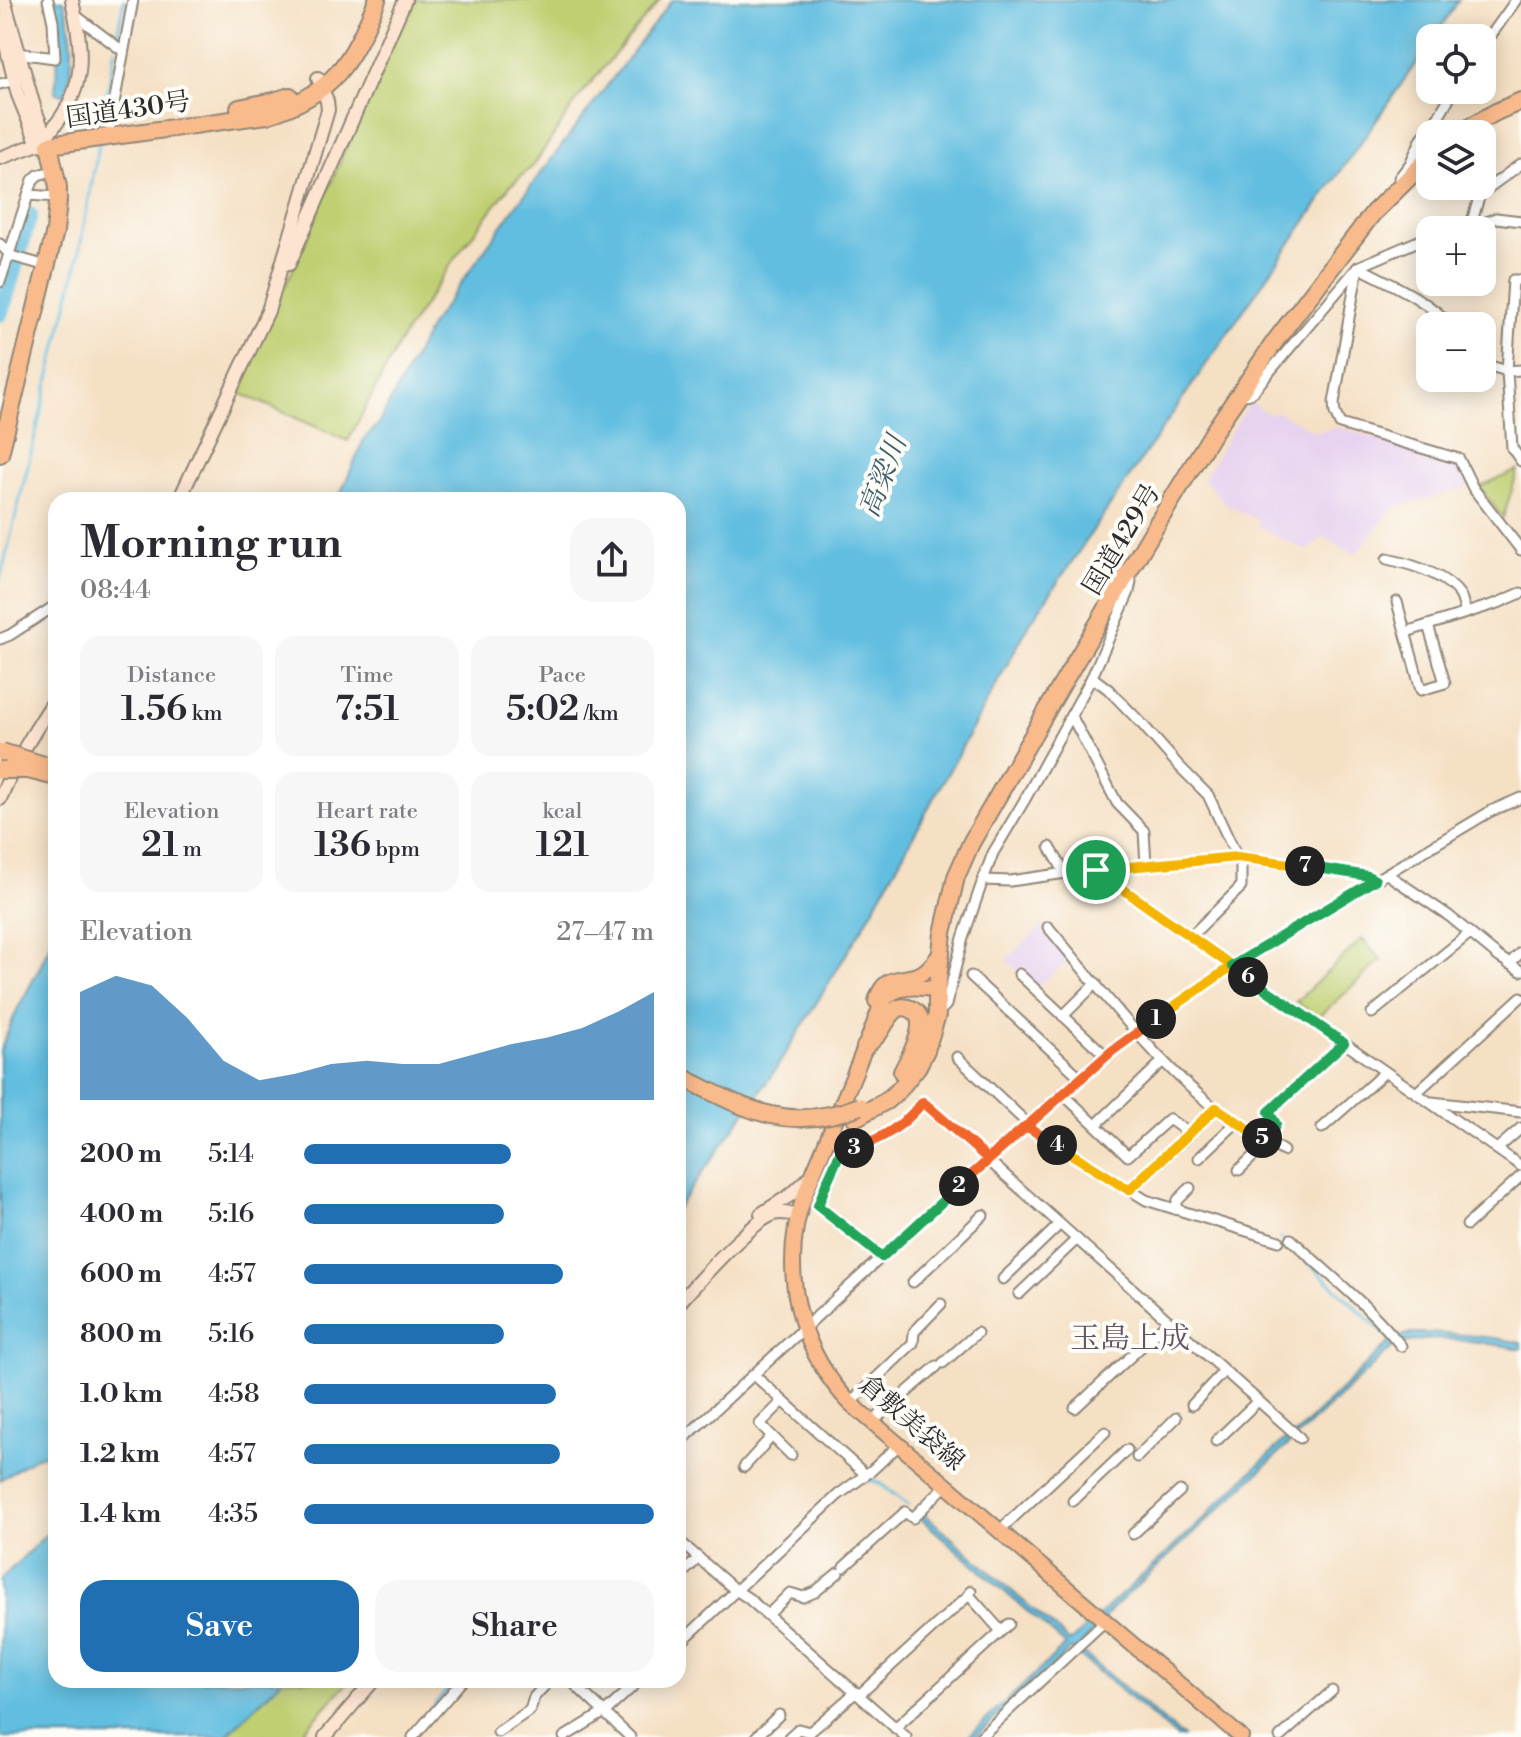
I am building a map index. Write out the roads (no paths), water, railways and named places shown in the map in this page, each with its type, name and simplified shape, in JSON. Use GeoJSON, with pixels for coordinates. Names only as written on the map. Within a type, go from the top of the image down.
{"type":"FeatureCollection","features":[{"type":"Feature","properties":{"kind":"highway","name":"国道430号"},"geometry":{"type":"LineString","coordinates":[[320,84],[347,44],[367,0]]}},
{"type":"Feature","properties":{"kind":"highway","name":"国道430号"},"geometry":{"type":"LineString","coordinates":[[44,142],[274,101],[312,84],[320,84],[345,65],[358,45],[377,0]]}},
{"type":"Feature","properties":{"kind":"highway"},"geometry":{"type":"LineString","coordinates":[[1482,120],[1521,101]]}},
{"type":"Feature","properties":{"kind":"highway","name":"国道430号"},"geometry":{"type":"LineString","coordinates":[[44,142],[45,173],[53,197]]}},
{"type":"Feature","properties":{"kind":"highway","name":"国道430号"},"geometry":{"type":"LineString","coordinates":[[0,413],[53,197],[56,176],[44,142]]}},
{"type":"Feature","properties":{"kind":"highway","name":"国道429号"},"geometry":{"type":"LineString","coordinates":[[686,1088],[736,1113],[771,1124],[824,1128],[886,1101],[909,1078],[926,1050],[937,1015],[940,954],[947,910],[956,877],[971,843],[1129,571],[1237,396],[1373,213],[1416,171]]}},
{"type":"Feature","properties":{"kind":"highway","name":"国道430号"},"geometry":{"type":"LineString","coordinates":[[0,454],[36,264]]}},
{"type":"Feature","properties":{"kind":"highway"},"geometry":{"type":"LineString","coordinates":[[1,755],[48,769]]}},
{"type":"Feature","properties":{"kind":"highway"},"geometry":{"type":"LineString","coordinates":[[0,770],[48,770]]}},
{"type":"Feature","properties":{"kind":"highway","name":"国道429号"},"geometry":{"type":"LineString","coordinates":[[686,1079],[739,1106],[772,1116],[792,1119],[858,1112],[890,1085],[913,1056],[937,990]]}},
{"type":"Feature","properties":{"kind":"highway"},"geometry":{"type":"LineString","coordinates":[[865,1047],[878,1035],[896,1009],[914,1010],[919,1015],[919,1033],[902,1072]]}},
{"type":"Feature","properties":{"kind":"main road"},"geometry":{"type":"LineString","coordinates":[[872,1029],[874,1006],[885,986],[894,979],[918,975],[931,966],[940,954]]}},
{"type":"Feature","properties":{"kind":"main road","name":"倉敷美袋線"},"geometry":{"type":"LineString","coordinates":[[937,990],[920,987],[889,994],[880,1008],[812,1175],[798,1216],[793,1259],[795,1288],[804,1328],[818,1360],[850,1403],[1241,1737]]}},
{"type":"Feature","properties":{"kind":"street"},"geometry":{"type":"LineString","coordinates":[[4,0],[13,54]]}},
{"type":"Feature","properties":{"kind":"street"},"geometry":{"type":"LineString","coordinates":[[13,54],[55,58],[48,0]]}},
{"type":"Feature","properties":{"kind":"street"},"geometry":{"type":"LineString","coordinates":[[0,158],[44,142],[66,112],[79,75],[78,34],[72,0]]}},
{"type":"Feature","properties":{"kind":"street"},"geometry":{"type":"LineString","coordinates":[[102,131],[118,47],[133,0]]}},
{"type":"Feature","properties":{"kind":"street"},"geometry":{"type":"LineString","coordinates":[[277,283],[284,276],[405,0]]}},
{"type":"Feature","properties":{"kind":"street"},"geometry":{"type":"LineString","coordinates":[[1496,28],[1516,0]]}},
{"type":"Feature","properties":{"kind":"street"},"geometry":{"type":"LineString","coordinates":[[75,15],[118,47]]}},
{"type":"Feature","properties":{"kind":"street"},"geometry":{"type":"LineString","coordinates":[[0,21],[20,79],[18,95],[44,142]]}},
{"type":"Feature","properties":{"kind":"street"},"geometry":{"type":"LineString","coordinates":[[0,84],[20,79]]}},
{"type":"Feature","properties":{"kind":"street"},"geometry":{"type":"LineString","coordinates":[[183,492],[268,311],[328,110],[320,84]]}},
{"type":"Feature","properties":{"kind":"street"},"geometry":{"type":"LineString","coordinates":[[1373,213],[1410,164],[1422,138],[1446,104]]}},
{"type":"Feature","properties":{"kind":"street"},"geometry":{"type":"LineString","coordinates":[[1474,216],[1480,194],[1521,164]]}},
{"type":"Feature","properties":{"kind":"street"},"geometry":{"type":"LineString","coordinates":[[0,282],[33,180],[45,173]]}},
{"type":"Feature","properties":{"kind":"street"},"geometry":{"type":"LineString","coordinates":[[28,195],[53,197]]}},
{"type":"Feature","properties":{"kind":"street"},"geometry":{"type":"LineString","coordinates":[[1496,218],[1521,221]]}},
{"type":"Feature","properties":{"kind":"street"},"geometry":{"type":"LineString","coordinates":[[1237,396],[1250,394],[1255,389],[1358,267],[1416,242]]}},
{"type":"Feature","properties":{"kind":"street"},"geometry":{"type":"LineString","coordinates":[[0,244],[10,256],[36,264]]}},
{"type":"Feature","properties":{"kind":"street"},"geometry":{"type":"LineString","coordinates":[[1358,267],[1408,292],[1438,312]]}},
{"type":"Feature","properties":{"kind":"street"},"geometry":{"type":"LineString","coordinates":[[1358,267],[1334,403],[1340,424],[1459,459],[1473,488],[1521,550]]}},
{"type":"Feature","properties":{"kind":"street"},"geometry":{"type":"LineString","coordinates":[[1521,280],[1513,280],[1507,371],[1512,448],[1521,461]]}},
{"type":"Feature","properties":{"kind":"street"},"geometry":{"type":"LineString","coordinates":[[1496,368],[1521,370]]}},
{"type":"Feature","properties":{"kind":"street"},"geometry":{"type":"LineString","coordinates":[[1387,559],[1409,564],[1440,578],[1460,596],[1466,613]]}},
{"type":"Feature","properties":{"kind":"street"},"geometry":{"type":"LineString","coordinates":[[937,1015],[946,1005],[963,938],[993,853],[1092,677],[1129,592],[1129,571]]}},
{"type":"Feature","properties":{"kind":"street"},"geometry":{"type":"LineString","coordinates":[[1406,632],[1521,593]]}},
{"type":"Feature","properties":{"kind":"street"},"geometry":{"type":"LineString","coordinates":[[1397,602],[1421,690],[1445,683],[1428,625]]}},
{"type":"Feature","properties":{"kind":"street"},"geometry":{"type":"LineString","coordinates":[[0,639],[48,610]]}},
{"type":"Feature","properties":{"kind":"street"},"geometry":{"type":"LineString","coordinates":[[1092,677],[1108,689],[1208,795],[1239,857],[1241,887],[1191,936]]}},
{"type":"Feature","properties":{"kind":"street"},"geometry":{"type":"LineString","coordinates":[[0,799],[31,736],[48,710]]}},
{"type":"Feature","properties":{"kind":"street"},"geometry":{"type":"LineString","coordinates":[[1071,715],[1117,803],[1144,831],[1146,865]]}},
{"type":"Feature","properties":{"kind":"street"},"geometry":{"type":"LineString","coordinates":[[686,1437],[879,1255],[1136,1033],[1232,966],[1491,811],[1521,798]]}},
{"type":"Feature","properties":{"kind":"street"},"geometry":{"type":"LineString","coordinates":[[1050,847],[1065,873]]}},
{"type":"Feature","properties":{"kind":"street"},"geometry":{"type":"LineString","coordinates":[[983,880],[1010,881],[1239,857],[1368,876],[1375,880]]}},
{"type":"Feature","properties":{"kind":"street"},"geometry":{"type":"LineString","coordinates":[[1096,870],[1521,1166]]}},
{"type":"Feature","properties":{"kind":"street"},"geometry":{"type":"LineString","coordinates":[[1387,874],[1521,971]]}},
{"type":"Feature","properties":{"kind":"street"},"geometry":{"type":"LineString","coordinates":[[1048,927],[1163,1061],[1208,1103],[1283,1151]]}},
{"type":"Feature","properties":{"kind":"street"},"geometry":{"type":"LineString","coordinates":[[1372,1013],[1470,933]]}},
{"type":"Feature","properties":{"kind":"street"},"geometry":{"type":"LineString","coordinates":[[1509,964],[1521,952]]}},
{"type":"Feature","properties":{"kind":"street"},"geometry":{"type":"LineString","coordinates":[[1019,974],[1106,1056]]}},
{"type":"Feature","properties":{"kind":"street"},"geometry":{"type":"LineString","coordinates":[[971,976],[1081,1078]]}},
{"type":"Feature","properties":{"kind":"street"},"geometry":{"type":"LineString","coordinates":[[1063,1016],[1096,983]]}},
{"type":"Feature","properties":{"kind":"street"},"geometry":{"type":"LineString","coordinates":[[1416,1093],[1521,997]]}},
{"type":"Feature","properties":{"kind":"street"},"geometry":{"type":"LineString","coordinates":[[1239,1170],[1268,1142],[1276,1124],[1269,1112],[1344,1043]]}},
{"type":"Feature","properties":{"kind":"street"},"geometry":{"type":"LineString","coordinates":[[957,1057],[1027,1125],[1146,1200],[1176,1206],[1279,1241]]}},
{"type":"Feature","properties":{"kind":"street"},"geometry":{"type":"LineString","coordinates":[[1096,1125],[1163,1061]]}},
{"type":"Feature","properties":{"kind":"street"},"geometry":{"type":"LineString","coordinates":[[1322,1128],[1385,1072]]}},
{"type":"Feature","properties":{"kind":"street"},"geometry":{"type":"LineString","coordinates":[[1063,1094],[1128,1156],[1169,1119],[1190,1134]]}},
{"type":"Feature","properties":{"kind":"street"},"geometry":{"type":"LineString","coordinates":[[879,1255],[818,1206],[840,1153],[897,1129],[923,1102],[1300,1438]]}},
{"type":"Feature","properties":{"kind":"street"},"geometry":{"type":"LineString","coordinates":[[1429,1102],[1521,1112]]}},
{"type":"Feature","properties":{"kind":"street"},"geometry":{"type":"LineString","coordinates":[[1131,1188],[1216,1108]]}},
{"type":"Feature","properties":{"kind":"street"},"geometry":{"type":"LineString","coordinates":[[1199,1158],[1237,1122]]}},
{"type":"Feature","properties":{"kind":"street"},"geometry":{"type":"LineString","coordinates":[[1497,1149],[1521,1128]]}},
{"type":"Feature","properties":{"kind":"street"},"geometry":{"type":"LineString","coordinates":[[730,1250],[747,1226],[766,1209],[792,1194],[812,1175]]}},
{"type":"Feature","properties":{"kind":"street"},"geometry":{"type":"LineString","coordinates":[[1467,1225],[1521,1176]]}},
{"type":"Feature","properties":{"kind":"street"},"geometry":{"type":"LineString","coordinates":[[1176,1206],[1190,1188]]}},
{"type":"Feature","properties":{"kind":"street"},"geometry":{"type":"LineString","coordinates":[[686,1296],[749,1231],[767,1217],[777,1213],[798,1216]]}},
{"type":"Feature","properties":{"kind":"street"},"geometry":{"type":"LineString","coordinates":[[913,1282],[983,1215]]}},
{"type":"Feature","properties":{"kind":"street"},"geometry":{"type":"LineString","coordinates":[[1003,1279],[1060,1224]]}},
{"type":"Feature","properties":{"kind":"street"},"geometry":{"type":"LineString","coordinates":[[1019,1294],[1077,1239]]}},
{"type":"Feature","properties":{"kind":"street"},"geometry":{"type":"LineString","coordinates":[[1291,1239],[1361,1303],[1401,1346]]}},
{"type":"Feature","properties":{"kind":"street"},"geometry":{"type":"LineString","coordinates":[[850,1403],[913,1343],[914,1332],[941,1304]]}},
{"type":"Feature","properties":{"kind":"street"},"geometry":{"type":"LineString","coordinates":[[1075,1408],[1169,1321]]}},
{"type":"Feature","properties":{"kind":"street"},"geometry":{"type":"LineString","coordinates":[[872,1422],[977,1333]]}},
{"type":"Feature","properties":{"kind":"street"},"geometry":{"type":"LineString","coordinates":[[1192,1405],[1224,1371]]}},
{"type":"Feature","properties":{"kind":"street"},"geometry":{"type":"LineString","coordinates":[[754,1375],[865,1474]]}},
{"type":"Feature","properties":{"kind":"street"},"geometry":{"type":"LineString","coordinates":[[783,1401],[760,1424],[791,1455]]}},
{"type":"Feature","properties":{"kind":"street"},"geometry":{"type":"LineString","coordinates":[[1216,1441],[1258,1401]]}},
{"type":"Feature","properties":{"kind":"street"},"geometry":{"type":"LineString","coordinates":[[1137,1457],[1176,1418]]}},
{"type":"Feature","properties":{"kind":"street"},"geometry":{"type":"LineString","coordinates":[[1000,1530],[1105,1432]]}},
{"type":"Feature","properties":{"kind":"street"},"geometry":{"type":"LineString","coordinates":[[744,1467],[771,1437]]}},
{"type":"Feature","properties":{"kind":"street"},"geometry":{"type":"LineString","coordinates":[[686,1638],[739,1593],[789,1539],[900,1444]]}},
{"type":"Feature","properties":{"kind":"street"},"geometry":{"type":"LineString","coordinates":[[1073,1501],[1127,1450]]}},
{"type":"Feature","properties":{"kind":"street"},"geometry":{"type":"LineString","coordinates":[[768,1615],[790,1593],[803,1597],[815,1592],[905,1512],[913,1518],[947,1484]]}},
{"type":"Feature","properties":{"kind":"street"},"geometry":{"type":"LineString","coordinates":[[1133,1534],[1180,1491]]}},
{"type":"Feature","properties":{"kind":"street"},"geometry":{"type":"LineString","coordinates":[[686,1547],[906,1737]]}},
{"type":"Feature","properties":{"kind":"street"},"geometry":{"type":"LineString","coordinates":[[686,1570],[699,1558]]}},
{"type":"Feature","properties":{"kind":"street"},"geometry":{"type":"LineString","coordinates":[[789,1737],[798,1729],[810,1732],[858,1694],[970,1593],[1005,1627],[895,1728]]}},
{"type":"Feature","properties":{"kind":"street"},"geometry":{"type":"LineString","coordinates":[[980,1737],[1104,1622]]}},
{"type":"Feature","properties":{"kind":"street"},"geometry":{"type":"LineString","coordinates":[[325,1737],[367,1688]]}},
{"type":"Feature","properties":{"kind":"street"},"geometry":{"type":"LineString","coordinates":[[413,1737],[456,1688]]}},
{"type":"Feature","properties":{"kind":"street"},"geometry":{"type":"LineString","coordinates":[[498,1732],[530,1710],[534,1697],[542,1688]]}},
{"type":"Feature","properties":{"kind":"street"},"geometry":{"type":"LineString","coordinates":[[579,1688],[630,1737]]}},
{"type":"Feature","properties":{"kind":"street"},"geometry":{"type":"LineString","coordinates":[[564,1737],[608,1715],[633,1688]]}},
{"type":"Feature","properties":{"kind":"street"},"geometry":{"type":"LineString","coordinates":[[1280,1737],[1332,1691]]}},
{"type":"Feature","properties":{"kind":"street"},"geometry":{"type":"LineString","coordinates":[[756,1737],[779,1715]]}},
{"type":"Feature","properties":{"kind":"water"},"geometry":{"type":"Polygon","coordinates":[[[52,0],[64,0],[71,36],[71,71],[65,95],[55,92],[58,34],[52,0]]]}},
{"type":"Feature","properties":{"kind":"water","name":"高梁川"},"geometry":{"type":"Polygon","coordinates":[[[672,0],[1459,0],[1443,24],[1416,24],[1416,63],[1030,623],[866,922],[776,1069],[686,1196],[686,492],[341,492],[364,439],[378,425],[431,325],[516,206],[672,0]]]}},
{"type":"Feature","properties":{"kind":"water"},"geometry":{"type":"Polygon","coordinates":[[[48,948],[48,1454],[36,1457],[0,1480],[0,1051],[48,948]]]}},
{"type":"Feature","properties":{"kind":"water"},"geometry":{"type":"Polygon","coordinates":[[[1416,1333],[1495,1338],[1521,1343],[1521,1349],[1442,1339],[1395,1345],[1112,1609],[1078,1649],[1183,1737],[1177,1737],[1071,1649],[975,1737],[968,1737],[1066,1645],[919,1517],[923,1513],[1070,1642],[1285,1440],[1288,1441],[1393,1339],[1416,1333]]]}},
{"type":"Feature","properties":{"kind":"water"},"geometry":{"type":"Polygon","coordinates":[[[48,1533],[48,1688],[274,1688],[225,1737],[0,1737],[0,1580],[48,1533]]]}},
{"type":"Feature","properties":{"kind":"waterway"},"geometry":{"type":"LineString","coordinates":[[116,41],[124,0]]}},
{"type":"Feature","properties":{"kind":"waterway"},"geometry":{"type":"LineString","coordinates":[[101,132],[115,49]]}},
{"type":"Feature","properties":{"kind":"waterway"},"geometry":{"type":"LineString","coordinates":[[0,580],[77,264],[99,143]]}},
{"type":"Feature","properties":{"kind":"waterway"},"geometry":{"type":"LineString","coordinates":[[0,314],[30,215]]}},
{"type":"Feature","properties":{"kind":"waterway"},"geometry":{"type":"LineString","coordinates":[[1280,1238],[1389,1338]]}},
{"type":"Feature","properties":{"kind":"waterway"},"geometry":{"type":"LineString","coordinates":[[866,1479],[878,1482],[908,1505]]}},
{"type":"Feature","properties":{"kind":"waterway"},"geometry":{"type":"LineString","coordinates":[[407,1737],[449,1688]]}},
{"type":"Feature","properties":{"kind":"district","name":"玉島上成"},"geometry":{"type":"Point","coordinates":[1130,1338]}}]}
